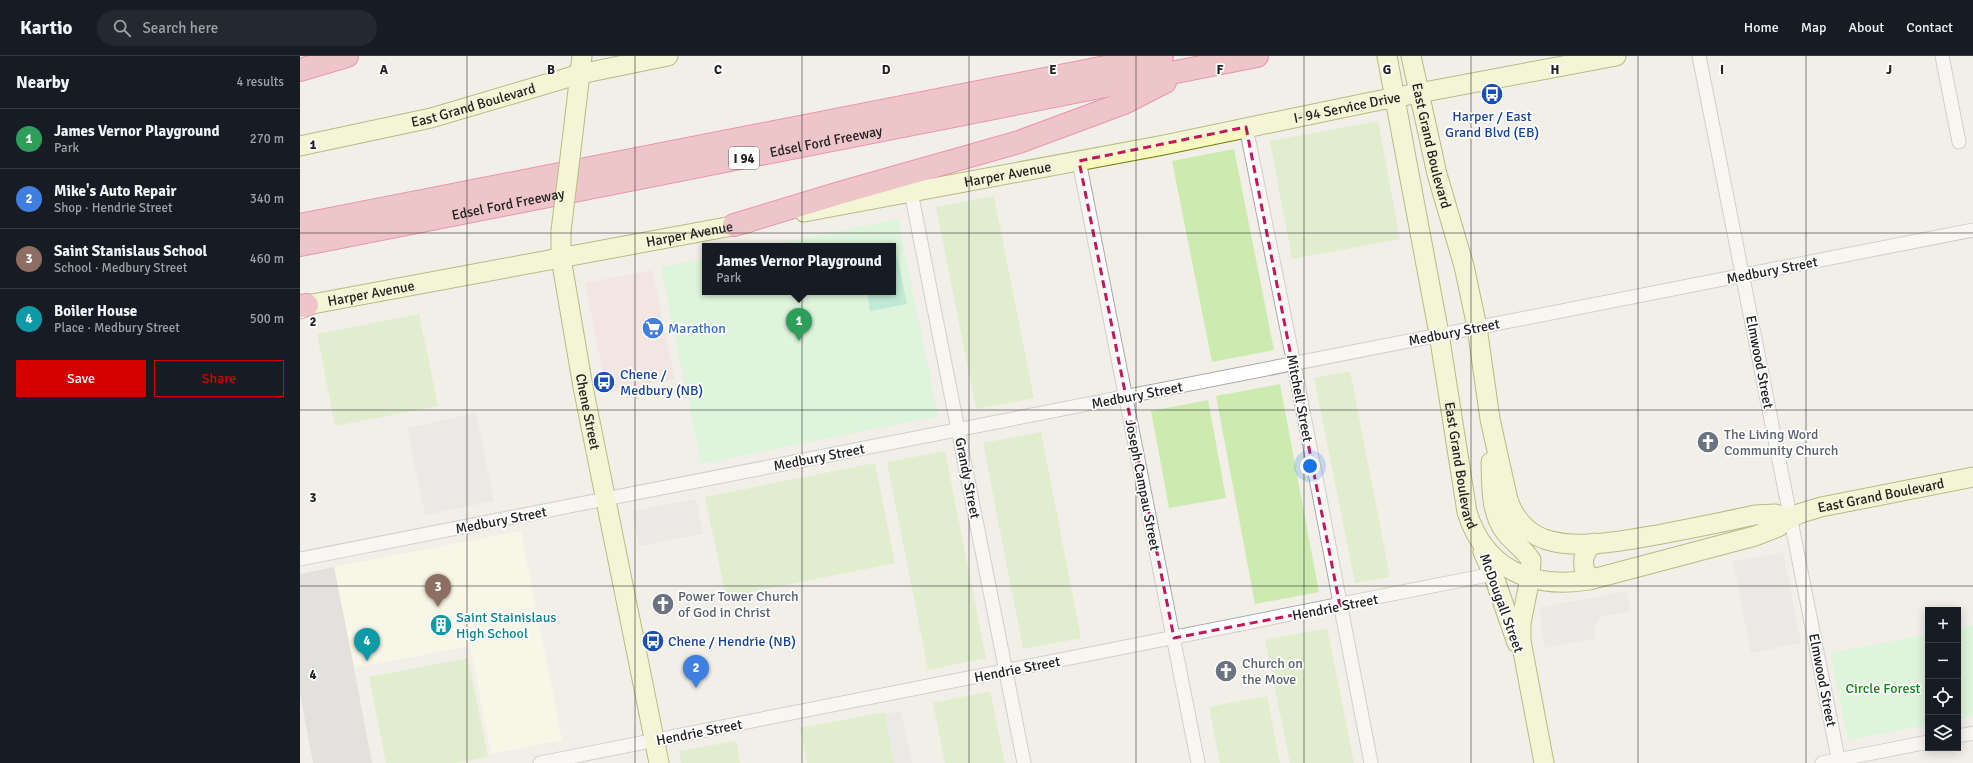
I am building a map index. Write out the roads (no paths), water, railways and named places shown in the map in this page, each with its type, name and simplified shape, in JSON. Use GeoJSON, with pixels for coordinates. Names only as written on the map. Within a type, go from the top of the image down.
{"type":"FeatureCollection","features":[{"type":"Feature","properties":{"kind":"highway"},"geometry":{"type":"LineString","coordinates":[[300,70],[347,56]]}},
{"type":"Feature","properties":{"kind":"highway","name":"Edsel Ford Freeway"},"geometry":{"type":"LineString","coordinates":[[300,225],[1162,56]]}},
{"type":"Feature","properties":{"kind":"highway","name":"Edsel Ford Freeway"},"geometry":{"type":"LineString","coordinates":[[300,245],[1257,56]]}},
{"type":"Feature","properties":{"kind":"highway"},"geometry":{"type":"LineString","coordinates":[[734,225],[843,192],[1019,142],[1124,103],[1187,70]]}},
{"type":"Feature","properties":{"kind":"main road","name":"East Grand Boulevard"},"geometry":{"type":"LineString","coordinates":[[1411,56],[1437,174],[1464,266],[1476,327],[1490,419],[1508,500],[1512,511],[1520,523],[1534,534],[1551,541],[1594,543],[1637,538],[1755,515],[1775,514],[1790,518]]}},
{"type":"Feature","properties":{"kind":"main road","name":"I- 94 Service Drive"},"geometry":{"type":"LineString","coordinates":[[1079,161],[1395,97],[1616,56]]}},
{"type":"Feature","properties":{"kind":"main road","name":"East Grand Boulevard"},"geometry":{"type":"LineString","coordinates":[[300,146],[431,118],[496,100],[581,65],[659,57]]}},
{"type":"Feature","properties":{"kind":"main road","name":"East Grand Boulevard"},"geometry":{"type":"LineString","coordinates":[[1388,58],[1439,334],[1466,512],[1472,530],[1479,543],[1490,556],[1501,564],[1530,578],[1552,582],[1573,583],[1755,536],[1778,527],[1790,518],[1821,507],[1973,477]]}},
{"type":"Feature","properties":{"kind":"main road","name":"Chene Street"},"geometry":{"type":"LineString","coordinates":[[581,65],[561,231],[561,258],[583,385],[659,763]]}},
{"type":"Feature","properties":{"kind":"main road","name":"Harper Avenue"},"geometry":{"type":"LineString","coordinates":[[302,307],[1079,161]]}},
{"type":"Feature","properties":{"kind":"main road","name":"McDougall Street"},"geometry":{"type":"LineString","coordinates":[[1490,419],[1493,507],[1504,531],[1531,560],[1530,578],[1521,623],[1524,663],[1544,763]]}},
{"type":"Feature","properties":{"kind":"main road","name":"McDougall Street"},"geometry":{"type":"LineString","coordinates":[[1479,543],[1493,574],[1524,663]]}},
{"type":"Feature","properties":{"kind":"main road"},"geometry":{"type":"LineString","coordinates":[[1594,543],[1585,551],[1582,562],[1585,573],[1594,578]]}},
{"type":"Feature","properties":{"kind":"street","name":"Elmwood Street"},"geometry":{"type":"LineString","coordinates":[[1699,56],[1839,761]]}},
{"type":"Feature","properties":{"kind":"street"},"geometry":{"type":"LineString","coordinates":[[1942,56],[1959,142]]}},
{"type":"Feature","properties":{"kind":"street","name":"Mitchell Street"},"geometry":{"type":"LineString","coordinates":[[1246,127],[1294,364],[1371,763]]}},
{"type":"Feature","properties":{"kind":"street","name":"Joseph Campau Street"},"geometry":{"type":"LineString","coordinates":[[1079,161],[1198,763]]}},
{"type":"Feature","properties":{"kind":"street","name":"Grandy Street"},"geometry":{"type":"LineString","coordinates":[[911,192],[1024,763]]}},
{"type":"Feature","properties":{"kind":"street","name":"Medbury Street"},"geometry":{"type":"LineString","coordinates":[[300,559],[1973,230]]}},
{"type":"Feature","properties":{"kind":"street","name":"Hendrie Street"},"geometry":{"type":"LineString","coordinates":[[540,763],[1340,606],[1493,574]]}},
{"type":"Feature","properties":{"kind":"street"},"geometry":{"type":"LineString","coordinates":[[1961,735],[1973,733]]}},
{"type":"Feature","properties":{"kind":"street"},"geometry":{"type":"LineString","coordinates":[[1822,763],[1839,761],[1925,743]]}},
{"type":"Feature","properties":{"kind":"place","name":"Harper / East Grand Blvd (EB)"},"geometry":{"type":"Point","coordinates":[1492,94]}},
{"type":"Feature","properties":{"kind":"place","name":"Marathon"},"geometry":{"type":"Point","coordinates":[653,328]}},
{"type":"Feature","properties":{"kind":"place","name":"James Vernor Playground"},"geometry":{"type":"Point","coordinates":[799,341]}},
{"type":"Feature","properties":{"kind":"place","name":"Chene / Medbury (NB)"},"geometry":{"type":"Point","coordinates":[604,382]}},
{"type":"Feature","properties":{"kind":"place","name":"The Living Word Community Church"},"geometry":{"type":"Point","coordinates":[1708,442]}},
{"type":"Feature","properties":{"kind":"place","name":"Power Tower Church of God in Christ"},"geometry":{"type":"Point","coordinates":[663,604]}},
{"type":"Feature","properties":{"kind":"place","name":"Saint Stanislaus School"},"geometry":{"type":"Point","coordinates":[438,607]}},
{"type":"Feature","properties":{"kind":"place","name":"Saint Stainislaus High School"},"geometry":{"type":"Point","coordinates":[441,625]}},
{"type":"Feature","properties":{"kind":"place","name":"Chene / Hendrie (NB)"},"geometry":{"type":"Point","coordinates":[653,641]}},
{"type":"Feature","properties":{"kind":"place","name":"Boiler House"},"geometry":{"type":"Point","coordinates":[367,661]}},
{"type":"Feature","properties":{"kind":"place","name":"Church on the Move"},"geometry":{"type":"Point","coordinates":[1226,671]}},
{"type":"Feature","properties":{"kind":"place","name":"Mike's Auto Repair"},"geometry":{"type":"Point","coordinates":[696,688]}},
{"type":"Feature","properties":{"kind":"park label","name":"Circle Forest"},"geometry":{"type":"Point","coordinates":[1883,688]}}]}
